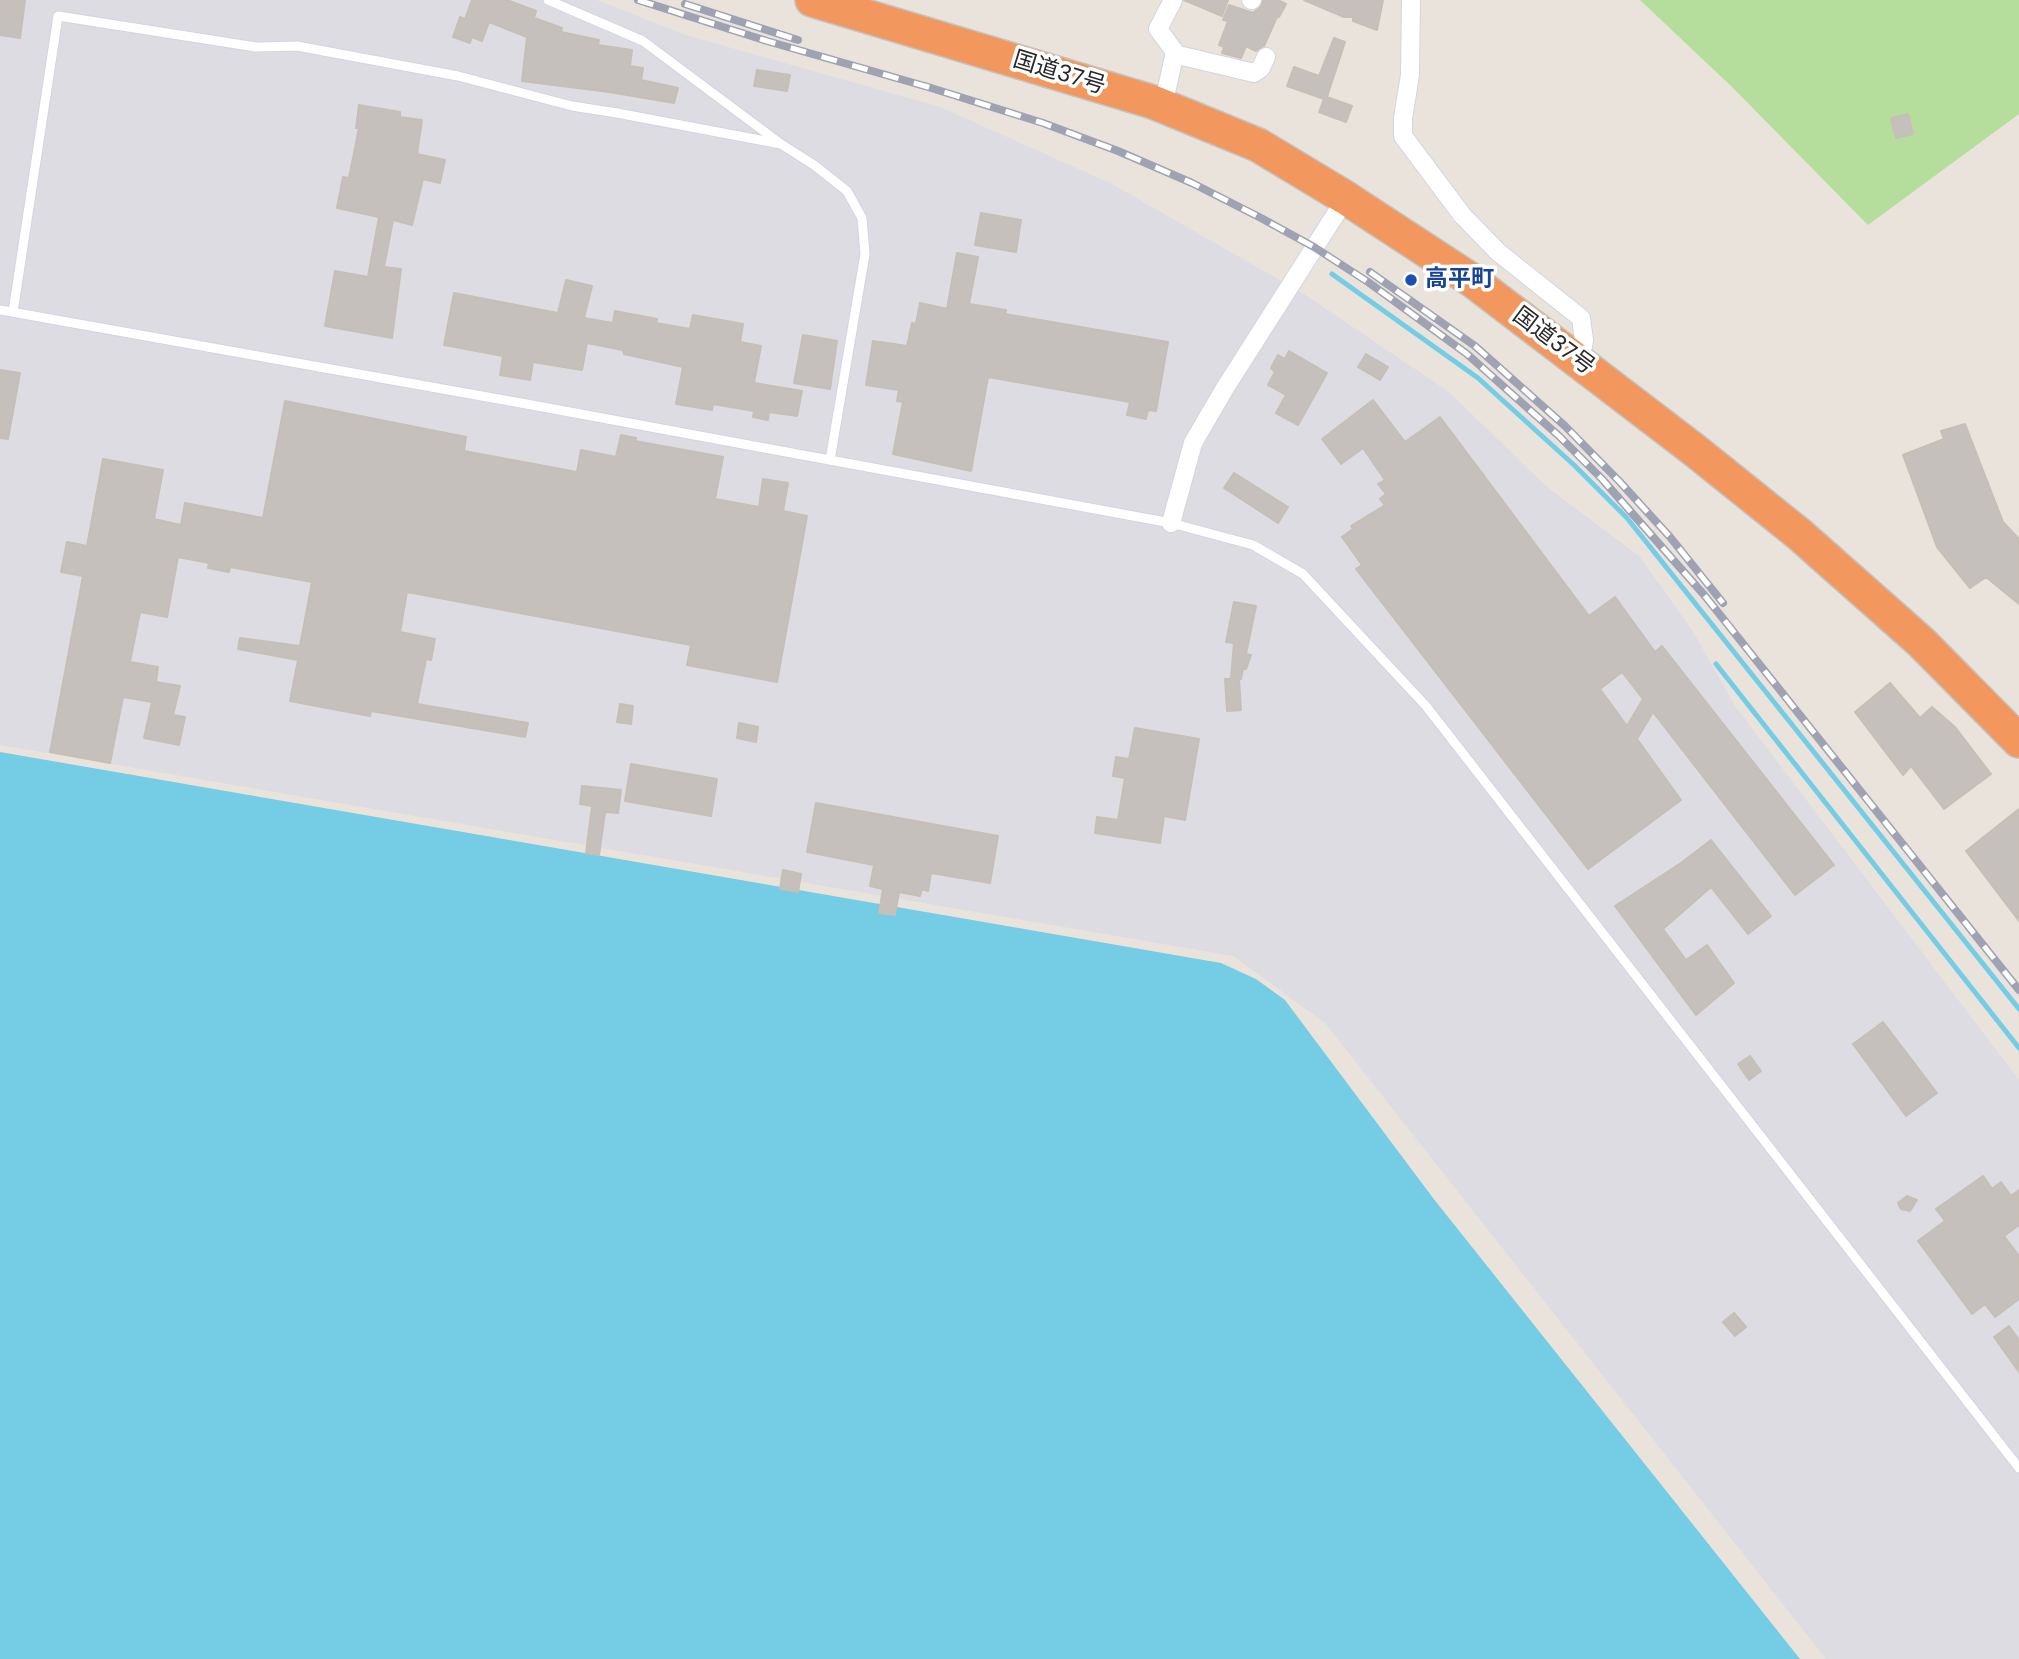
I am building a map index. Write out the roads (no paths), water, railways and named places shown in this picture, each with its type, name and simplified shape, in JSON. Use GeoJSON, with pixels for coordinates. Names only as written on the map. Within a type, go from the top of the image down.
{"type":"FeatureCollection","features":[{"type":"Feature","properties":{"kind":"highway","name":"国道37号"},"geometry":{"type":"LineString","coordinates":[[812,0],[1163,106],[1258,145],[1346,198],[1473,281],[1799,534],[1921,642],[2019,741]]}},
{"type":"Feature","properties":{"kind":"street"},"geometry":{"type":"LineString","coordinates":[[1163,106],[1175,52],[1158,29],[1173,0]]}},
{"type":"Feature","properties":{"kind":"street"},"geometry":{"type":"LineString","coordinates":[[1411,0],[1410,75],[1404,136],[1471,224],[1498,252],[1581,318],[1584,340],[1580,363]]}},
{"type":"Feature","properties":{"kind":"street"},"geometry":{"type":"LineString","coordinates":[[1174,54],[1254,73],[1261,68],[1266,57]]}},
{"type":"Feature","properties":{"kind":"street"},"geometry":{"type":"LineString","coordinates":[[1171,523],[1193,443],[1346,198]]}},
{"type":"Feature","properties":{"kind":"lane"},"geometry":{"type":"LineString","coordinates":[[548,0],[643,41],[847,191],[862,218],[865,254],[830,460]]}},
{"type":"Feature","properties":{"kind":"lane"},"geometry":{"type":"LineString","coordinates":[[13,313],[58,16],[256,47],[297,46],[458,76],[572,106],[781,144]]}},
{"type":"Feature","properties":{"kind":"lane"},"geometry":{"type":"LineString","coordinates":[[0,310],[1171,523],[1253,545],[1303,574],[1426,706],[2019,1468]]}},
{"type":"Feature","properties":{"kind":"water"},"geometry":{"type":"Polygon","coordinates":[[[0,752],[1221,963],[1256,979],[1285,1000],[1433,1198],[1800,1659],[0,1659],[0,752]]]}},
{"type":"Feature","properties":{"kind":"waterway"},"geometry":{"type":"LineString","coordinates":[[1332,274],[1478,378],[1574,465],[1627,518],[2019,1009]]}},
{"type":"Feature","properties":{"kind":"waterway"},"geometry":{"type":"LineString","coordinates":[[1716,664],[2019,1048]]}},
{"type":"Feature","properties":{"kind":"railway"},"geometry":{"type":"LineString","coordinates":[[638,0],[1043,123],[1118,151],[1192,183],[1261,218],[1314,247],[1368,282],[1467,354],[1559,436],[1602,479],[1705,596],[2019,990]]}},
{"type":"Feature","properties":{"kind":"railway"},"geometry":{"type":"LineString","coordinates":[[685,4],[798,40]]}},
{"type":"Feature","properties":{"kind":"railway"},"geometry":{"type":"LineString","coordinates":[[1370,272],[1475,346],[1565,426],[1670,537],[1723,603]]}},
{"type":"Feature","properties":{"kind":"place","name":"高平町"},"geometry":{"type":"Point","coordinates":[1411,280]}}]}
